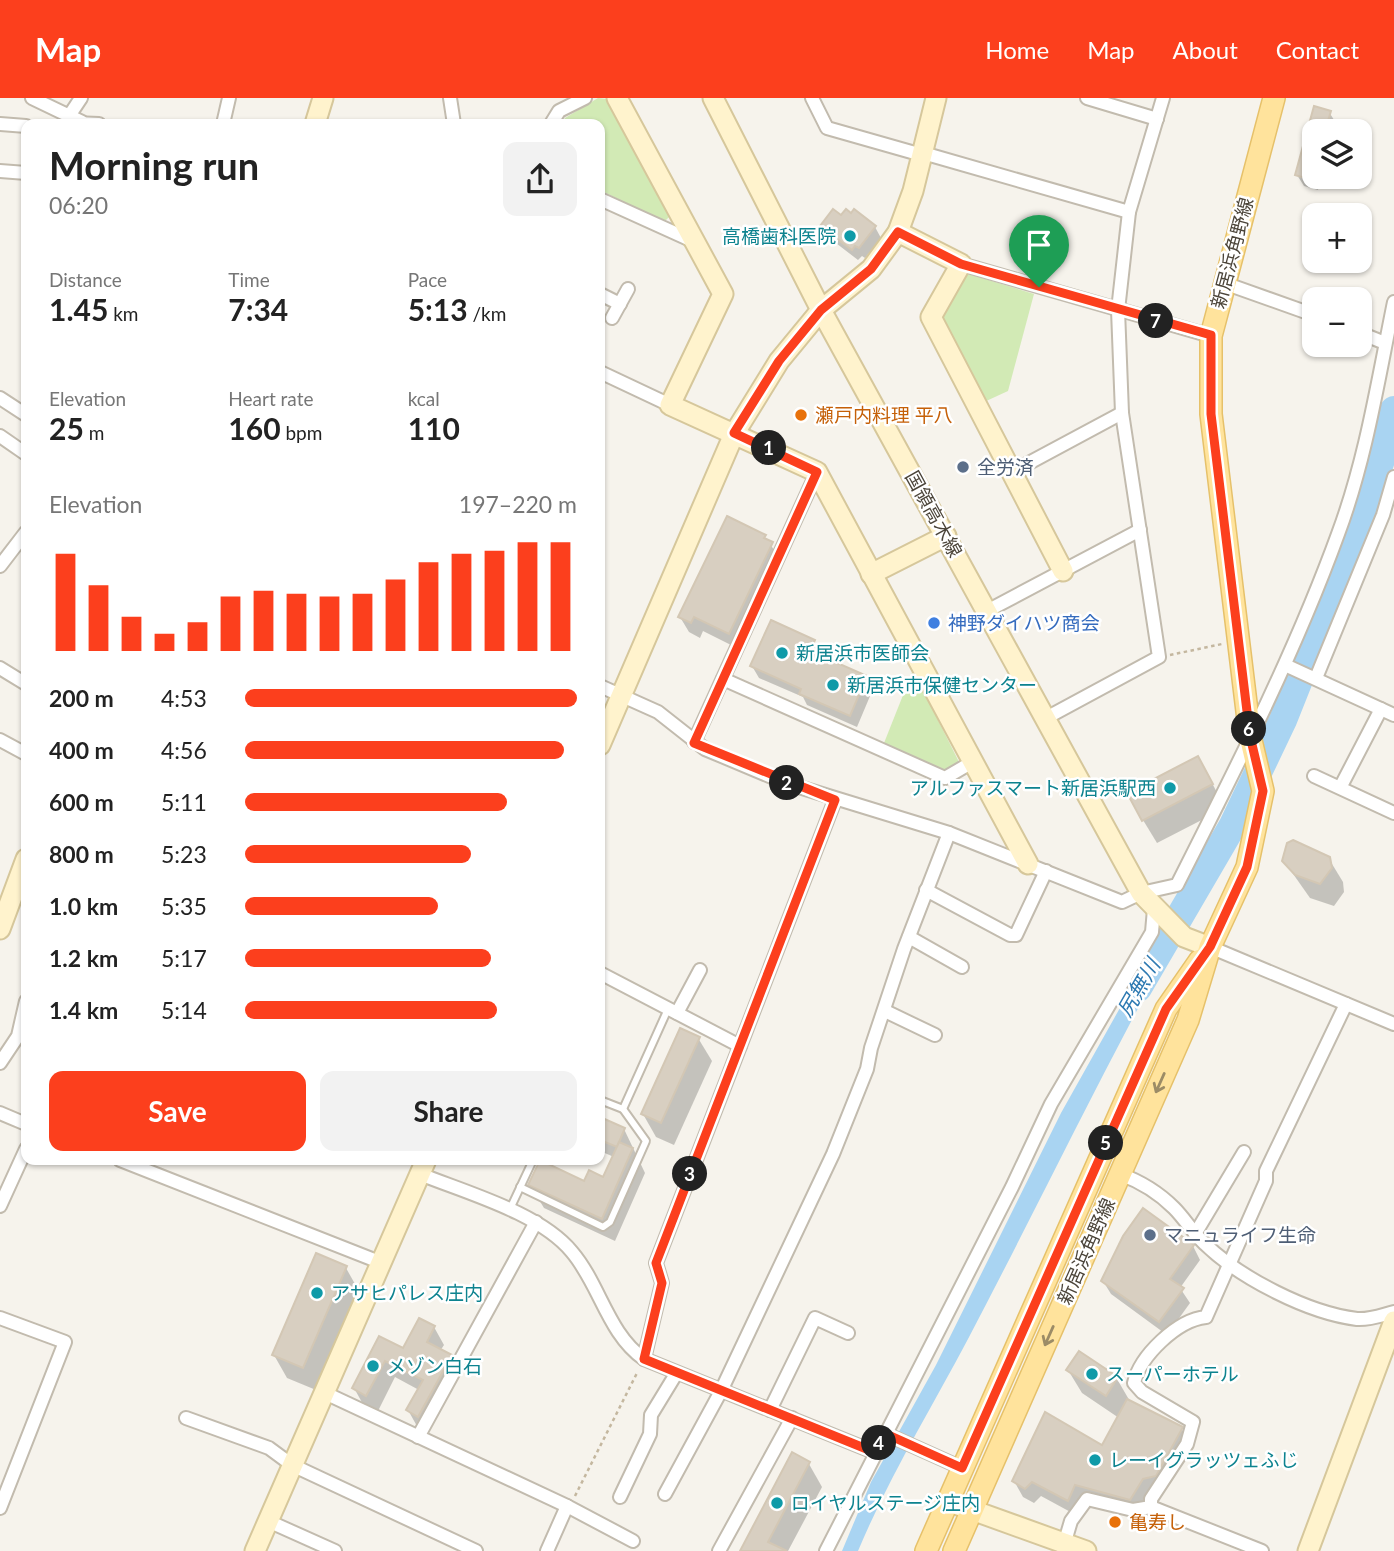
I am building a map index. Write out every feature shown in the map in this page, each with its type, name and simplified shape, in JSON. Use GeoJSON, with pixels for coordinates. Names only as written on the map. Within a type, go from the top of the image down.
{"type":"FeatureCollection","features":[{"type":"Feature","properties":{"kind":"main road","name":"新居浜角野線"},"geometry":{"type":"LineString","coordinates":[[954,1551],[1188,1020],[1210,947],[1247,867],[1263,791],[1251,740],[1211,414],[1211,335],[1274,98]]}},
{"type":"Feature","properties":{"kind":"main road","name":"新居浜角野線"},"geometry":{"type":"LineString","coordinates":[[926,1551],[1166,1009],[1210,947]]}},
{"type":"Feature","properties":{"kind":"street"},"geometry":{"type":"LineString","coordinates":[[32,98],[70,119]]}},
{"type":"Feature","properties":{"kind":"street"},"geometry":{"type":"LineString","coordinates":[[75,119],[81,98]]}},
{"type":"Feature","properties":{"kind":"street"},"geometry":{"type":"LineString","coordinates":[[224,119],[229,98]]}},
{"type":"Feature","properties":{"kind":"street"},"geometry":{"type":"LineString","coordinates":[[317,119],[323,98]]}},
{"type":"Feature","properties":{"kind":"street"},"geometry":{"type":"LineString","coordinates":[[450,98],[454,119]]}},
{"type":"Feature","properties":{"kind":"street"},"geometry":{"type":"LineString","coordinates":[[554,119],[559,111],[585,98]]}},
{"type":"Feature","properties":{"kind":"street"},"geometry":{"type":"LineString","coordinates":[[617,98],[723,294],[670,405]]}},
{"type":"Feature","properties":{"kind":"street","name":"国領高木線"},"geometry":{"type":"LineString","coordinates":[[713,98],[821,310],[1141,893],[1160,916],[1184,936],[1210,947]]}},
{"type":"Feature","properties":{"kind":"street"},"geometry":{"type":"LineString","coordinates":[[812,98],[827,128],[1129,212]]}},
{"type":"Feature","properties":{"kind":"street"},"geometry":{"type":"LineString","coordinates":[[605,734],[734,433],[779,361],[821,310],[871,269],[898,232],[923,154],[936,98]]}},
{"type":"Feature","properties":{"kind":"street"},"geometry":{"type":"LineString","coordinates":[[1087,98],[1157,119]]}},
{"type":"Feature","properties":{"kind":"street"},"geometry":{"type":"LineString","coordinates":[[1046,718],[1159,657],[1122,413],[1118,310],[1129,212],[1163,98]]}},
{"type":"Feature","properties":{"kind":"street"},"geometry":{"type":"LineString","coordinates":[[0,124],[21,126]]}},
{"type":"Feature","properties":{"kind":"street"},"geometry":{"type":"LineString","coordinates":[[0,171],[21,173]]}},
{"type":"Feature","properties":{"kind":"street"},"geometry":{"type":"LineString","coordinates":[[605,201],[696,242]]}},
{"type":"Feature","properties":{"kind":"street"},"geometry":{"type":"LineString","coordinates":[[898,232],[961,264],[1211,335]]}},
{"type":"Feature","properties":{"kind":"street"},"geometry":{"type":"LineString","coordinates":[[961,264],[931,317],[1063,571]]}},
{"type":"Feature","properties":{"kind":"street"},"geometry":{"type":"LineString","coordinates":[[1224,283],[1302,311]]}},
{"type":"Feature","properties":{"kind":"street"},"geometry":{"type":"LineString","coordinates":[[612,318],[628,289]]}},
{"type":"Feature","properties":{"kind":"street"},"geometry":{"type":"LineString","coordinates":[[605,296],[620,304]]}},
{"type":"Feature","properties":{"kind":"street"},"geometry":{"type":"LineString","coordinates":[[605,688],[658,712],[694,743],[835,800],[949,833],[1122,902],[1141,893],[1177,886],[1288,667],[1339,533],[1353,487],[1394,302]]}},
{"type":"Feature","properties":{"kind":"street"},"geometry":{"type":"LineString","coordinates":[[1372,338],[1385,343]]}},
{"type":"Feature","properties":{"kind":"street"},"geometry":{"type":"LineString","coordinates":[[605,374],[817,472],[974,761],[1037,867],[1016,935],[1010,935],[926,890]]}},
{"type":"Feature","properties":{"kind":"street"},"geometry":{"type":"LineString","coordinates":[[0,398],[21,412]]}},
{"type":"Feature","properties":{"kind":"street"},"geometry":{"type":"LineString","coordinates":[[1012,472],[1122,413]]}},
{"type":"Feature","properties":{"kind":"street"},"geometry":{"type":"LineString","coordinates":[[0,436],[21,451]]}},
{"type":"Feature","properties":{"kind":"street"},"geometry":{"type":"LineString","coordinates":[[694,743],[817,472]]}},
{"type":"Feature","properties":{"kind":"street"},"geometry":{"type":"LineString","coordinates":[[1314,677],[1383,515],[1394,477]]}},
{"type":"Feature","properties":{"kind":"street"},"geometry":{"type":"LineString","coordinates":[[987,611],[1140,530]]}},
{"type":"Feature","properties":{"kind":"street"},"geometry":{"type":"LineString","coordinates":[[872,574],[946,536]]}},
{"type":"Feature","properties":{"kind":"street"},"geometry":{"type":"LineString","coordinates":[[0,566],[21,539]]}},
{"type":"Feature","properties":{"kind":"street"},"geometry":{"type":"LineString","coordinates":[[1288,667],[1394,715]]}},
{"type":"Feature","properties":{"kind":"street"},"geometry":{"type":"LineString","coordinates":[[0,668],[21,681]]}},
{"type":"Feature","properties":{"kind":"street"},"geometry":{"type":"LineString","coordinates":[[723,679],[945,778],[974,761]]}},
{"type":"Feature","properties":{"kind":"street"},"geometry":{"type":"LineString","coordinates":[[1341,786],[1381,709]]}},
{"type":"Feature","properties":{"kind":"street"},"geometry":{"type":"LineString","coordinates":[[0,740],[21,751]]}},
{"type":"Feature","properties":{"kind":"street"},"geometry":{"type":"LineString","coordinates":[[1314,776],[1341,786],[1394,813]]}},
{"type":"Feature","properties":{"kind":"street"},"geometry":{"type":"LineString","coordinates":[[644,1359],[662,1283],[656,1263],[835,800]]}},
{"type":"Feature","properties":{"kind":"street"},"geometry":{"type":"LineString","coordinates":[[665,1494],[721,1391],[724,1379],[763,1304],[833,1154],[867,1069],[871,1048],[909,937],[949,833]]}},
{"type":"Feature","properties":{"kind":"street"},"geometry":{"type":"LineString","coordinates":[[0,929],[21,872]]}},
{"type":"Feature","properties":{"kind":"street"},"geometry":{"type":"LineString","coordinates":[[826,1551],[874,1452],[887,1435],[1051,1104],[1160,916]]}},
{"type":"Feature","properties":{"kind":"street"},"geometry":{"type":"LineString","coordinates":[[909,937],[962,967]]}},
{"type":"Feature","properties":{"kind":"street"},"geometry":{"type":"LineString","coordinates":[[1210,947],[1394,1024]]}},
{"type":"Feature","properties":{"kind":"street"},"geometry":{"type":"LineString","coordinates":[[673,1011],[700,970]]}},
{"type":"Feature","properties":{"kind":"street"},"geometry":{"type":"LineString","coordinates":[[605,976],[740,1046]]}},
{"type":"Feature","properties":{"kind":"street"},"geometry":{"type":"LineString","coordinates":[[1151,1507],[1151,1499],[1171,1473],[1187,1444],[1193,1422],[1142,1392],[1134,1383],[1137,1371],[1158,1345],[1184,1324],[1206,1317],[1266,1181],[1266,1171],[1346,1004]]}},
{"type":"Feature","properties":{"kind":"street"},"geometry":{"type":"LineString","coordinates":[[884,1011],[935,1035]]}},
{"type":"Feature","properties":{"kind":"street"},"geometry":{"type":"LineString","coordinates":[[0,1062],[21,1038]]}},
{"type":"Feature","properties":{"kind":"street"},"geometry":{"type":"LineString","coordinates":[[0,1113],[21,1122]]}},
{"type":"Feature","properties":{"kind":"street"},"geometry":{"type":"LineString","coordinates":[[1195,1234],[1244,1152]]}},
{"type":"Feature","properties":{"kind":"street"},"geometry":{"type":"LineString","coordinates":[[0,1206],[21,1160]]}},
{"type":"Feature","properties":{"kind":"street"},"geometry":{"type":"LineString","coordinates":[[133,1165],[382,1263]]}},
{"type":"Feature","properties":{"kind":"street"},"geometry":{"type":"LineString","coordinates":[[255,1551],[423,1167],[536,1222],[574,1254],[624,1340],[644,1359],[874,1452]]}},
{"type":"Feature","properties":{"kind":"street"},"geometry":{"type":"LineString","coordinates":[[1120,1174],[1138,1181],[1175,1208],[1195,1234],[1229,1262],[1266,1286],[1328,1312],[1367,1319],[1394,1312]]}},
{"type":"Feature","properties":{"kind":"street"},"geometry":{"type":"LineString","coordinates":[[418,1437],[536,1222]]}},
{"type":"Feature","properties":{"kind":"street"},"geometry":{"type":"LineString","coordinates":[[0,1318],[65,1342],[0,1508]]}},
{"type":"Feature","properties":{"kind":"street"},"geometry":{"type":"LineString","coordinates":[[770,1410],[815,1318],[848,1334]]}},
{"type":"Feature","properties":{"kind":"street"},"geometry":{"type":"LineString","coordinates":[[1308,1551],[1394,1321]]}},
{"type":"Feature","properties":{"kind":"street"},"geometry":{"type":"LineString","coordinates":[[620,1497],[650,1434],[651,1415],[676,1374]]}},
{"type":"Feature","properties":{"kind":"street"},"geometry":{"type":"LineString","coordinates":[[325,1393],[568,1507],[634,1541]]}},
{"type":"Feature","properties":{"kind":"street"},"geometry":{"type":"LineString","coordinates":[[186,1418],[269,1448],[292,1465],[475,1551]]}},
{"type":"Feature","properties":{"kind":"street"},"geometry":{"type":"LineString","coordinates":[[719,1551],[792,1418]]}},
{"type":"Feature","properties":{"kind":"street"},"geometry":{"type":"LineString","coordinates":[[887,1435],[962,1468]]}},
{"type":"Feature","properties":{"kind":"street"},"geometry":{"type":"LineString","coordinates":[[1063,1547],[1071,1521],[1087,1499],[1133,1510],[1151,1507],[1262,1551]]}},
{"type":"Feature","properties":{"kind":"street"},"geometry":{"type":"LineString","coordinates":[[947,1501],[1063,1547],[1086,1551]]}},
{"type":"Feature","properties":{"kind":"street"},"geometry":{"type":"LineString","coordinates":[[547,1551],[568,1507]]}},
{"type":"Feature","properties":{"kind":"street"},"geometry":{"type":"LineString","coordinates":[[268,1521],[335,1551]]}},
{"type":"Feature","properties":{"kind":"lane"},"geometry":{"type":"LineString","coordinates":[[623,1109],[673,1011]]}},
{"type":"Feature","properties":{"kind":"lane"},"geometry":{"type":"LineString","coordinates":[[520,1187],[603,1227],[610,1222],[646,1141],[623,1109],[605,1102]]}},
{"type":"Feature","properties":{"kind":"lane"},"geometry":{"type":"LineString","coordinates":[[509,1211],[531,1165]]}},
{"type":"Feature","properties":{"kind":"path"},"geometry":{"type":"LineString","coordinates":[[1159,657],[1240,643]]}},
{"type":"Feature","properties":{"kind":"path"},"geometry":{"type":"LineString","coordinates":[[568,1507],[644,1359]]}},
{"type":"Feature","properties":{"kind":"green space"},"geometry":{"type":"Polygon","coordinates":[[[598,98],[607,99],[670,216],[664,222],[605,192],[605,119],[565,118],[598,98]]]}},
{"type":"Feature","properties":{"kind":"green space"},"geometry":{"type":"Polygon","coordinates":[[[969,274],[1034,294],[1008,391],[984,402],[940,323],[961,277],[969,274]]]}},
{"type":"Feature","properties":{"kind":"green space"},"geometry":{"type":"Polygon","coordinates":[[[913,670],[959,762],[948,772],[884,743],[913,670]]]}},
{"type":"Feature","properties":{"kind":"water"},"geometry":{"type":"Polygon","coordinates":[[[1153,949],[1159,966],[1151,984],[991,1295],[897,1470],[858,1551],[842,1551],[871,1482],[936,1365],[1061,1113],[1153,949]]]}},
{"type":"Feature","properties":{"kind":"building"},"geometry":{"type":"Polygon","coordinates":[[[1314,106],[1331,111],[1329,119],[1310,119],[1314,106]]]}},
{"type":"Feature","properties":{"kind":"building"},"geometry":{"type":"Polygon","coordinates":[[[1302,150],[1302,177],[1295,175],[1302,150]]]}},
{"type":"Feature","properties":{"kind":"building","name":"高橋歯科医院"},"geometry":{"type":"Polygon","coordinates":[[[833,209],[841,215],[846,209],[851,213],[854,209],[876,226],[859,248],[855,246],[852,250],[820,226],[833,209]]]}},
{"type":"Feature","properties":{"kind":"building"},"geometry":{"type":"Polygon","coordinates":[[[727,516],[766,535],[764,538],[773,542],[729,634],[694,617],[691,623],[678,617],[727,516]]]}},
{"type":"Feature","properties":{"kind":"building"},"geometry":{"type":"Polygon","coordinates":[[[771,620],[815,640],[810,651],[867,676],[850,716],[799,694],[801,689],[750,666],[771,620]]]}},
{"type":"Feature","properties":{"kind":"building","name":"アルファスマート新居浜駅西"},"geometry":{"type":"Polygon","coordinates":[[[1198,756],[1213,784],[1142,821],[1127,793],[1198,756]]]}},
{"type":"Feature","properties":{"kind":"building"},"geometry":{"type":"Polygon","coordinates":[[[1293,840],[1330,857],[1332,868],[1320,884],[1295,875],[1282,861],[1287,843],[1293,840]]]}},
{"type":"Feature","properties":{"kind":"building"},"geometry":{"type":"Polygon","coordinates":[[[680,1028],[700,1037],[661,1123],[641,1114],[680,1028]]]}},
{"type":"Feature","properties":{"kind":"building"},"geometry":{"type":"Polygon","coordinates":[[[605,1119],[625,1128],[617,1147],[605,1142],[605,1119]]]}},
{"type":"Feature","properties":{"kind":"building"},"geometry":{"type":"Polygon","coordinates":[[[619,1142],[633,1148],[602,1219],[528,1185],[538,1165],[550,1165],[584,1181],[589,1170],[603,1177],[619,1142]]]}},
{"type":"Feature","properties":{"kind":"building"},"geometry":{"type":"Polygon","coordinates":[[[1143,1208],[1194,1245],[1170,1279],[1184,1288],[1159,1322],[1101,1281],[1123,1236],[1143,1208]]]}},
{"type":"Feature","properties":{"kind":"building","name":"アサヒパレス庄内"},"geometry":{"type":"Polygon","coordinates":[[[316,1253],[347,1266],[303,1368],[272,1355],[316,1253]]]}},
{"type":"Feature","properties":{"kind":"building"},"geometry":{"type":"Polygon","coordinates":[[[419,1318],[435,1326],[427,1342],[452,1355],[418,1417],[406,1410],[423,1380],[385,1361],[366,1396],[352,1388],[379,1336],[403,1348],[419,1318]]]}},
{"type":"Feature","properties":{"kind":"building","name":"スーパーホテル"},"geometry":{"type":"Polygon","coordinates":[[[1079,1351],[1118,1377],[1106,1396],[1066,1370],[1079,1351]]]}},
{"type":"Feature","properties":{"kind":"building","name":"レーイグラッツェふじ"},"geometry":{"type":"Polygon","coordinates":[[[1127,1399],[1183,1427],[1156,1476],[1143,1479],[1130,1500],[1075,1485],[1068,1501],[1032,1482],[1025,1489],[1012,1481],[1045,1412],[1102,1445],[1127,1399]]]}},
{"type":"Feature","properties":{"kind":"building","name":"ロイヤルステージ庄内"},"geometry":{"type":"Polygon","coordinates":[[[792,1452],[810,1462],[768,1542],[787,1551],[740,1551],[792,1452]]]}},
{"type":"Feature","properties":{"kind":"waterway","name":"尻無川"},"geometry":{"type":"LineString","coordinates":[[1138,988],[1233,825],[1283,720],[1353,544],[1387,442],[1394,410]]}},
{"type":"Feature","properties":{"kind":"place","name":"高橋歯科医院"},"geometry":{"type":"Point","coordinates":[850,236]}},
{"type":"Feature","properties":{"kind":"place","name":"瀬戸内料理 平八"},"geometry":{"type":"Point","coordinates":[801,415]}},
{"type":"Feature","properties":{"kind":"place","name":"全労済"},"geometry":{"type":"Point","coordinates":[963,467]}},
{"type":"Feature","properties":{"kind":"place","name":"神野ダイハツ商会"},"geometry":{"type":"Point","coordinates":[934,623]}},
{"type":"Feature","properties":{"kind":"place","name":"新居浜市医師会"},"geometry":{"type":"Point","coordinates":[782,653]}},
{"type":"Feature","properties":{"kind":"place","name":"新居浜市保健センター"},"geometry":{"type":"Point","coordinates":[833,685]}},
{"type":"Feature","properties":{"kind":"place","name":"アルファスマート新居浜駅西"},"geometry":{"type":"Point","coordinates":[1170,788]}},
{"type":"Feature","properties":{"kind":"place","name":"マニュライフ生命"},"geometry":{"type":"Point","coordinates":[1150,1235]}},
{"type":"Feature","properties":{"kind":"place","name":"アサヒパレス庄内"},"geometry":{"type":"Point","coordinates":[317,1293]}},
{"type":"Feature","properties":{"kind":"place","name":"メゾン白石"},"geometry":{"type":"Point","coordinates":[373,1366]}},
{"type":"Feature","properties":{"kind":"place","name":"スーパーホテル"},"geometry":{"type":"Point","coordinates":[1092,1374]}},
{"type":"Feature","properties":{"kind":"place","name":"レーイグラッツェふじ"},"geometry":{"type":"Point","coordinates":[1095,1460]}},
{"type":"Feature","properties":{"kind":"place","name":"ロイヤルステージ庄内"},"geometry":{"type":"Point","coordinates":[777,1503]}},
{"type":"Feature","properties":{"kind":"place","name":"亀寿し"},"geometry":{"type":"Point","coordinates":[1115,1522]}},
{"type":"Feature","properties":{"kind":"route"},"geometry":{"type":"LineString","coordinates":[[898,232],[961,264],[1039,287],[1211,335],[1211,414],[1250,736],[1263,791],[1247,867],[1210,947],[1166,1009],[962,1468],[884,1433],[874,1452],[644,1359],[662,1283],[656,1263],[835,800],[786,783],[694,743],[817,472],[810,466],[734,433],[779,361],[821,310],[848,285],[871,269],[898,232]]}}]}
